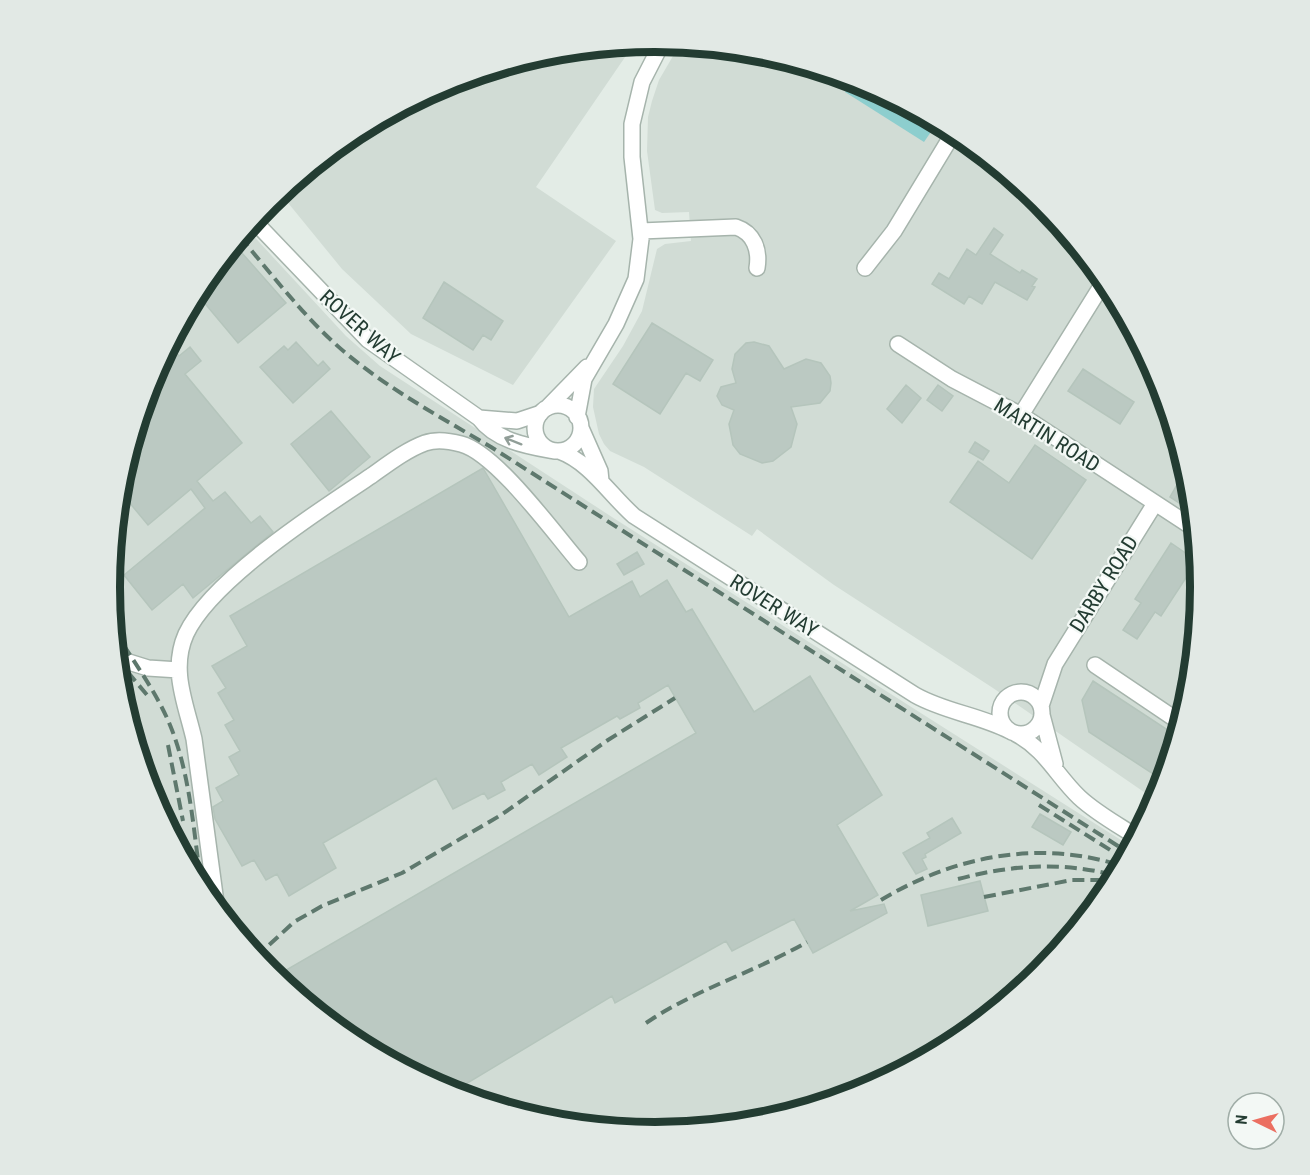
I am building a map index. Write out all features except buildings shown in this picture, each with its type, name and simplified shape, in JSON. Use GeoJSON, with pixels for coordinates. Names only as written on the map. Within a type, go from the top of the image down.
{"type":"FeatureCollection","features":[{"type":"Feature","properties":{"kind":"street"},"geometry":{"type":"LineString","coordinates":[[591,363],[544,410],[535,425],[537,439],[547,448],[556,451],[566,450],[576,442],[584,380],[591,363],[632,293],[639,262],[641,231],[632,157],[632,124],[642,82],[657,52]]}},
{"type":"Feature","properties":{"kind":"street"},"geometry":{"type":"LineString","coordinates":[[865,268],[894,231],[949,141]]}},
{"type":"Feature","properties":{"kind":"street","name":"ROVER WAY"},"geometry":{"type":"LineString","coordinates":[[261,227],[368,340],[479,418],[486,427],[506,438],[571,457],[601,481],[622,505],[661,534],[921,698],[945,710],[991,722],[1013,733],[1035,747],[1056,767],[1070,787],[1087,804],[1130,833]]}},
{"type":"Feature","properties":{"kind":"street"},"geometry":{"type":"LineString","coordinates":[[641,231],[736,227],[745,231],[757,247],[757,268]]}},
{"type":"Feature","properties":{"kind":"street"},"geometry":{"type":"LineString","coordinates":[[1021,415],[1099,289]]}},
{"type":"Feature","properties":{"kind":"street","name":"MARTIN ROAD"},"geometry":{"type":"LineString","coordinates":[[898,344],[952,379],[1021,415],[1154,505],[1186,524]]}},
{"type":"Feature","properties":{"kind":"street"},"geometry":{"type":"LineString","coordinates":[[544,410],[553,406],[567,407],[579,422]]}},
{"type":"Feature","properties":{"kind":"street","name":"ROVER WAY"},"geometry":{"type":"LineString","coordinates":[[479,418],[517,422],[544,410]]}},
{"type":"Feature","properties":{"kind":"street","name":"ROVER WAY"},"geometry":{"type":"LineString","coordinates":[[579,422],[600,471],[601,481]]}},
{"type":"Feature","properties":{"kind":"street"},"geometry":{"type":"LineString","coordinates":[[214,891],[194,739],[186,717],[179,669],[181,651],[191,625],[220,589],[330,503],[410,451],[429,442],[456,443],[480,453],[509,482],[579,562]]}},
{"type":"Feature","properties":{"kind":"street","name":"DARBY ROAD"},"geometry":{"type":"LineString","coordinates":[[1041,710],[1055,664],[1154,505]]}},
{"type":"Feature","properties":{"kind":"street"},"geometry":{"type":"LineString","coordinates":[[126,661],[148,668],[179,669]]}},
{"type":"Feature","properties":{"kind":"street","name":"DARBY ROAD"},"geometry":{"type":"LineString","coordinates":[[1018,693],[1029,687],[1055,664]]}},
{"type":"Feature","properties":{"kind":"street"},"geometry":{"type":"LineString","coordinates":[[1095,665],[1174,718]]}},
{"type":"Feature","properties":{"kind":"street"},"geometry":{"type":"LineString","coordinates":[[1018,693],[1034,697],[1041,710],[1034,730],[1013,733],[1001,720],[1000,714],[1004,701],[1018,693]]}},
{"type":"Feature","properties":{"kind":"street","name":"ROVER WAY"},"geometry":{"type":"LineString","coordinates":[[960,713],[991,708],[1004,701]]}},
{"type":"Feature","properties":{"kind":"street","name":"ROVER WAY"},"geometry":{"type":"LineString","coordinates":[[1041,710],[1056,767]]}},
{"type":"Feature","properties":{"kind":"shaded area"},"geometry":{"type":"Polygon","coordinates":[[[675,53],[725,57],[793,71],[827,81],[892,108],[952,143],[1008,185],[1057,235],[1100,290],[1135,351],[1162,416],[1180,483],[1189,553],[1189,622],[1180,692],[1162,759],[1148,795],[993,688],[834,585],[757,529],[752,536],[644,467],[610,451],[604,444],[599,434],[593,407],[594,389],[623,346],[642,311],[657,249],[665,244],[691,241],[689,212],[662,213],[655,210],[647,151],[648,117],[659,80],[675,53]]]}},
{"type":"Feature","properties":{"kind":"shaded area"},"geometry":{"type":"Polygon","coordinates":[[[627,54],[536,187],[616,241],[513,385],[411,334],[342,269],[286,200],[329,163],[388,124],[450,93],[483,81],[551,63],[627,54]]]}},
{"type":"Feature","properties":{"kind":"shaded area"},"geometry":{"type":"Polygon","coordinates":[[[253,235],[346,336],[380,366],[615,519],[1125,842],[1100,885],[1057,940],[1033,966],[981,1012],[922,1051],[860,1082],[827,1094],[759,1112],[725,1118],[655,1122],[620,1121],[585,1118],[517,1104],[450,1082],[418,1067],[387,1051],[329,1012],[302,990],[253,940],[210,885],[192,855],[175,824],[148,759],[130,692],[121,622],[121,553],[130,483],[138,449],[161,383],[175,351],[210,290],[253,235]]]}},
{"type":"Feature","properties":{"kind":"water"},"geometry":{"type":"Polygon","coordinates":[[[847,88],[860,93],[932,130],[924,142],[845,92],[847,88]]]}},
{"type":"Feature","properties":{"kind":"railway"},"geometry":{"type":"LineString","coordinates":[[246,244],[292,299],[333,342],[382,380],[1122,848]]}},
{"type":"Feature","properties":{"kind":"railway"},"geometry":{"type":"LineString","coordinates":[[124,645],[158,700],[177,745],[191,806],[199,866]]}},
{"type":"Feature","properties":{"kind":"railway"},"geometry":{"type":"LineString","coordinates":[[127,671],[147,695]]}},
{"type":"Feature","properties":{"kind":"railway"},"geometry":{"type":"LineString","coordinates":[[263,951],[294,922],[322,906],[402,873],[501,815],[608,740],[675,698]]}},
{"type":"Feature","properties":{"kind":"railway"},"geometry":{"type":"LineString","coordinates":[[168,745],[183,821]]}},
{"type":"Feature","properties":{"kind":"railway"},"geometry":{"type":"LineString","coordinates":[[1039,805],[1115,853]]}},
{"type":"Feature","properties":{"kind":"railway"},"geometry":{"type":"LineString","coordinates":[[881,900],[938,872],[998,856],[1029,853],[1060,854],[1113,864]]}},
{"type":"Feature","properties":{"kind":"railway"},"geometry":{"type":"LineString","coordinates":[[958,879],[1017,868],[1037,867],[1077,868],[1107,873]]}},
{"type":"Feature","properties":{"kind":"railway"},"geometry":{"type":"LineString","coordinates":[[984,897],[1072,880],[1103,880]]}},
{"type":"Feature","properties":{"kind":"railway"},"geometry":{"type":"LineString","coordinates":[[646,1023],[685,1000],[807,942]]}}]}
